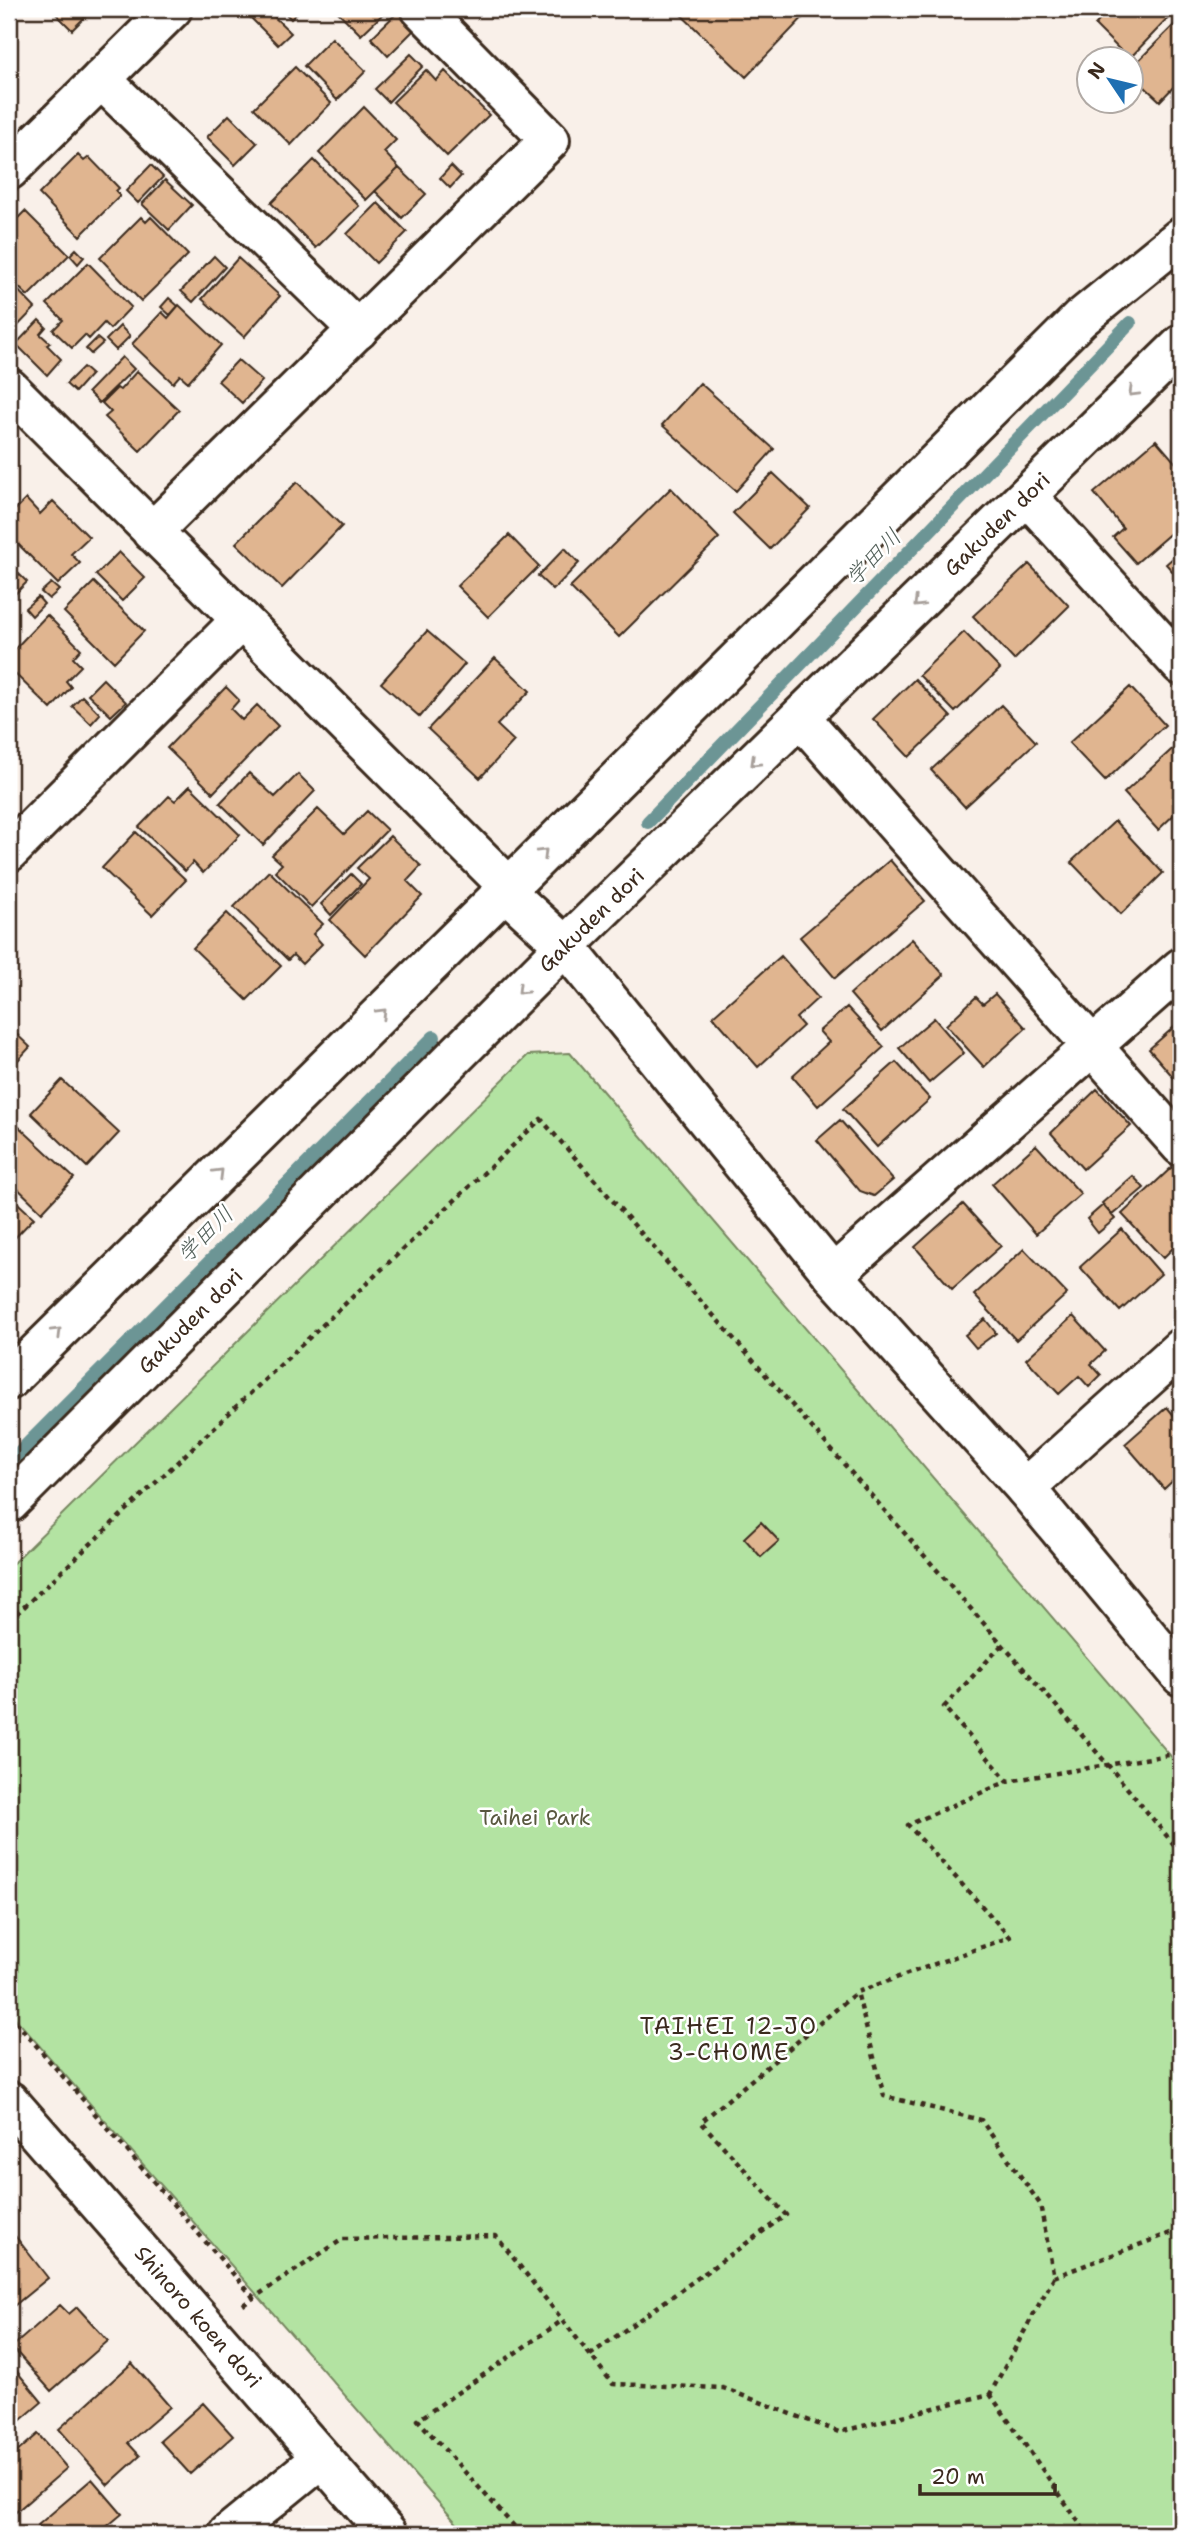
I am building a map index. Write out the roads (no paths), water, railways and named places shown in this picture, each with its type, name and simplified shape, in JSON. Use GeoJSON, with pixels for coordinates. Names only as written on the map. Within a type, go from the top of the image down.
{"type":"FeatureCollection","features":[{"type":"Feature","properties":{"kind":"street"},"geometry":{"type":"LineString","coordinates":[[9,170],[172,9]]}},
{"type":"Feature","properties":{"kind":"street"},"geometry":{"type":"LineString","coordinates":[[152,532],[550,140],[421,9]]}},
{"type":"Feature","properties":{"kind":"street"},"geometry":{"type":"LineString","coordinates":[[101,79],[358,330]]}},
{"type":"Feature","properties":{"kind":"street"},"geometry":{"type":"LineString","coordinates":[[12,1372],[507,889],[1080,320],[1181,237]]}},
{"type":"Feature","properties":{"kind":"street","name":"Gakuden dori"},"geometry":{"type":"LineString","coordinates":[[9,1503],[565,946],[1181,345]]}},
{"type":"Feature","properties":{"kind":"street"},"geometry":{"type":"LineString","coordinates":[[12,399],[241,620],[565,946],[833,1275],[1025,1488],[1181,1676]]}},
{"type":"Feature","properties":{"kind":"street"},"geometry":{"type":"LineString","coordinates":[[1027,496],[1181,665]]}},
{"type":"Feature","properties":{"kind":"street"},"geometry":{"type":"LineString","coordinates":[[9,852],[241,620]]}},
{"type":"Feature","properties":{"kind":"street"},"geometry":{"type":"LineString","coordinates":[[801,718],[1181,1146]]}},
{"type":"Feature","properties":{"kind":"street"},"geometry":{"type":"LineString","coordinates":[[833,1275],[1181,968]]}},
{"type":"Feature","properties":{"kind":"street"},"geometry":{"type":"LineString","coordinates":[[1025,1488],[1181,1349]]}},
{"type":"Feature","properties":{"kind":"street","name":"Shinoro koen dori"},"geometry":{"type":"LineString","coordinates":[[9,2101],[388,2534]]}},
{"type":"Feature","properties":{"kind":"street"},"geometry":{"type":"LineString","coordinates":[[228,2534],[321,2458]]}},
{"type":"Feature","properties":{"kind":"waterway","name":"学田川"},"geometry":{"type":"LineString","coordinates":[[648,822],[1130,323]]}},
{"type":"Feature","properties":{"kind":"waterway","name":"学田川"},"geometry":{"type":"LineString","coordinates":[[9,1463],[434,1037]]}},
{"type":"Feature","properties":{"kind":"district","name":"TAIHEI 12-JO 3-CHOME"},"geometry":{"type":"Point","coordinates":[729,2039]}},
{"type":"Feature","properties":{"kind":"park label","name":"Taihei Park"},"geometry":{"type":"Point","coordinates":[535,1818]}}]}
